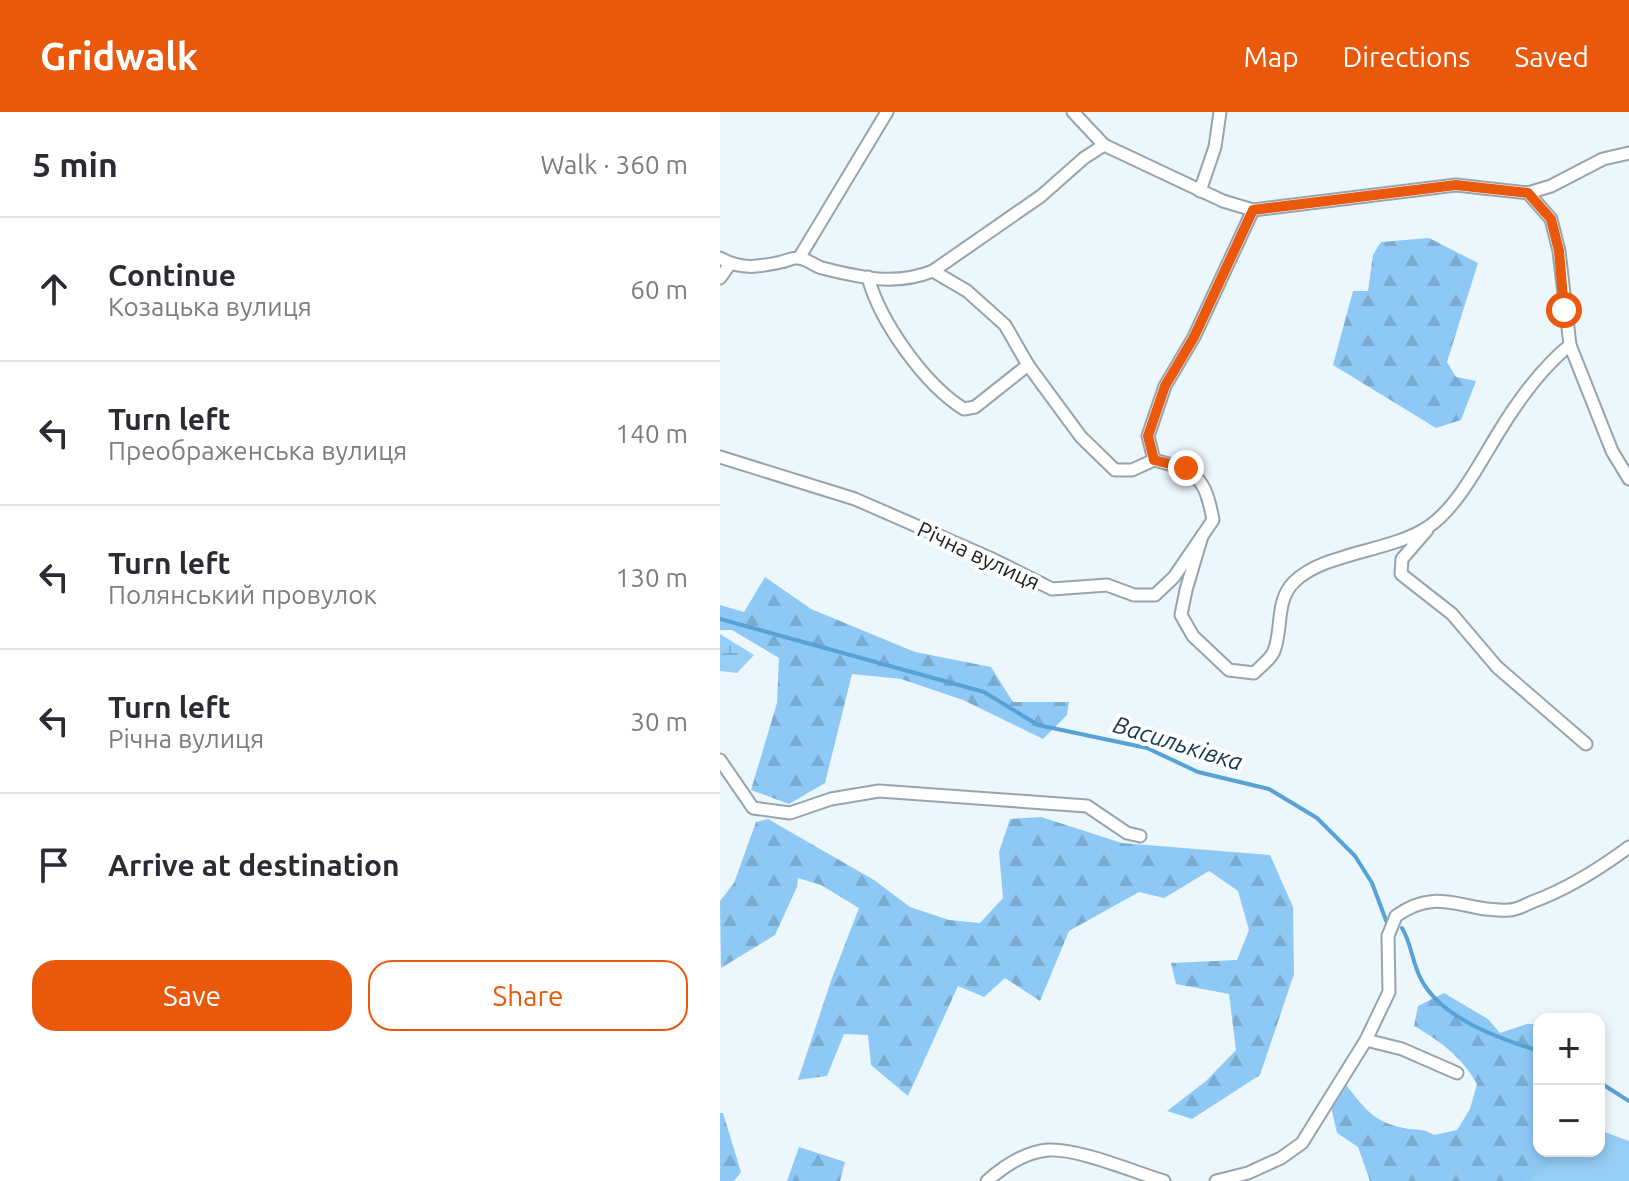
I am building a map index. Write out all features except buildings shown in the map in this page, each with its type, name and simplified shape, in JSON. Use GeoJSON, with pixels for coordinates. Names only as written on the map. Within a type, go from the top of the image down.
{"type":"FeatureCollection","features":[{"type":"Feature","properties":{"kind":"street"},"geometry":{"type":"LineString","coordinates":[[799,258],[887,112]]}},
{"type":"Feature","properties":{"kind":"street"},"geometry":{"type":"LineString","coordinates":[[1073,112],[1104,145],[1200,191],[1253,210],[1456,185],[1528,193],[1551,186],[1603,159],[1629,153]]}},
{"type":"Feature","properties":{"kind":"street"},"geometry":{"type":"LineString","coordinates":[[1200,191],[1215,147],[1220,112]]}},
{"type":"Feature","properties":{"kind":"street"},"geometry":{"type":"LineString","coordinates":[[720,278],[725,261],[753,268],[799,258],[819,267],[892,282],[913,279],[933,271],[1041,196],[1084,158],[1104,145]]}},
{"type":"Feature","properties":{"kind":"street"},"geometry":{"type":"LineString","coordinates":[[1528,193],[1551,219],[1559,251],[1570,345],[1612,451],[1629,479]]}},
{"type":"Feature","properties":{"kind":"street"},"geometry":{"type":"LineString","coordinates":[[933,271],[967,291],[1005,325],[1028,365],[1081,437],[1115,470],[1132,470],[1154,460],[1148,436],[1165,386],[1194,337],[1253,210]]}},
{"type":"Feature","properties":{"kind":"street"},"geometry":{"type":"LineString","coordinates":[[868,277],[872,292],[909,356],[946,398],[964,409],[975,407],[1028,365]]}},
{"type":"Feature","properties":{"kind":"street"},"geometry":{"type":"LineString","coordinates":[[1570,345],[1552,360],[1529,389],[1467,486],[1402,559],[1401,574],[1452,614],[1497,667],[1586,744]]}},
{"type":"Feature","properties":{"kind":"street","name":"Річна вулиця"},"geometry":{"type":"LineString","coordinates":[[720,457],[855,499],[990,558],[1052,589],[1107,585],[1134,595],[1155,595],[1174,577],[1213,520],[1207,490],[1186,468],[1154,460]]}},
{"type":"Feature","properties":{"kind":"street"},"geometry":{"type":"LineString","coordinates":[[1202,536],[1181,615],[1193,636],[1229,670],[1254,673],[1274,653],[1282,601],[1294,582],[1316,567],[1397,542],[1430,526]]}},
{"type":"Feature","properties":{"kind":"street"},"geometry":{"type":"LineString","coordinates":[[720,760],[753,808],[790,813],[831,799],[879,791],[1087,806],[1127,833],[1140,836]]}},
{"type":"Feature","properties":{"kind":"street"},"geometry":{"type":"LineString","coordinates":[[1216,1181],[1259,1168],[1281,1158],[1302,1143],[1366,1040],[1389,992],[1388,936],[1396,916],[1425,900],[1511,910],[1564,890],[1629,847]]}},
{"type":"Feature","properties":{"kind":"street"},"geometry":{"type":"LineString","coordinates":[[1366,1040],[1402,1049],[1457,1073]]}},
{"type":"Feature","properties":{"kind":"street"},"geometry":{"type":"LineString","coordinates":[[987,1181],[1019,1158],[1049,1150],[1076,1154],[1164,1181]]}},
{"type":"Feature","properties":{"kind":"green space"},"geometry":{"type":"Polygon","coordinates":[[[1429,238],[1478,263],[1447,362],[1456,377],[1476,381],[1461,420],[1436,428],[1333,365],[1353,291],[1368,291],[1373,255],[1381,242],[1429,238]]]}},
{"type":"Feature","properties":{"kind":"green space"},"geometry":{"type":"Polygon","coordinates":[[[765,577],[811,609],[915,652],[991,667],[1013,702],[1069,702],[1067,715],[1043,739],[963,700],[901,679],[852,674],[825,783],[789,804],[751,790],[777,703],[779,658],[732,630],[720,630],[720,605],[744,612],[765,577]]]}},
{"type":"Feature","properties":{"kind":"green space"},"geometry":{"type":"Polygon","coordinates":[[[720,634],[754,655],[737,673],[720,671],[720,634]]]}},
{"type":"Feature","properties":{"kind":"green space"},"geometry":{"type":"Polygon","coordinates":[[[1041,817],[1122,843],[1270,855],[1293,907],[1294,974],[1260,1075],[1192,1119],[1167,1111],[1206,1081],[1236,1050],[1229,994],[1176,984],[1171,963],[1237,960],[1249,930],[1238,891],[1209,871],[1164,898],[1139,892],[1069,931],[1040,1001],[1005,978],[984,997],[958,986],[908,1096],[871,1065],[868,1035],[844,1034],[827,1076],[798,1080],[859,908],[821,885],[798,878],[797,887],[775,935],[721,968],[720,901],[734,883],[756,822],[768,819],[874,880],[910,907],[949,920],[980,923],[1003,898],[999,852],[1010,819],[1041,817]]]}},
{"type":"Feature","properties":{"kind":"green space"},"geometry":{"type":"Polygon","coordinates":[[[1444,993],[1488,1019],[1500,1033],[1533,1024],[1533,1157],[1558,1157],[1542,1172],[1525,1181],[1370,1181],[1358,1147],[1337,1133],[1329,1098],[1346,1085],[1379,1119],[1434,1135],[1457,1130],[1470,1109],[1477,1084],[1450,1050],[1414,1026],[1418,1006],[1444,993]]]}},
{"type":"Feature","properties":{"kind":"green space"},"geometry":{"type":"Polygon","coordinates":[[[720,1113],[723,1113],[741,1172],[734,1181],[720,1181],[720,1113]]]}},
{"type":"Feature","properties":{"kind":"green space"},"geometry":{"type":"Polygon","coordinates":[[[1605,1132],[1629,1141],[1629,1181],[1371,1181],[1533,1152],[1533,1157],[1605,1157],[1605,1132]]]}},
{"type":"Feature","properties":{"kind":"green space"},"geometry":{"type":"Polygon","coordinates":[[[799,1147],[845,1162],[840,1181],[787,1181],[799,1147]]]}},
{"type":"Feature","properties":{"kind":"waterway","name":"Васильківка"},"geometry":{"type":"LineString","coordinates":[[720,619],[984,692],[1038,725],[1147,748],[1198,772],[1269,789],[1317,818],[1355,856],[1372,883],[1387,923]]}},
{"type":"Feature","properties":{"kind":"waterway","name":"Васильківка"},"geometry":{"type":"LineString","coordinates":[[1402,928],[1416,968],[1431,994],[1474,1026],[1533,1049]]}},
{"type":"Feature","properties":{"kind":"waterway","name":"Васильківка"},"geometry":{"type":"LineString","coordinates":[[1604,1085],[1629,1101]]}},
{"type":"Feature","properties":{"kind":"route"},"geometry":{"type":"LineString","coordinates":[[1186,468],[1154,460],[1148,436],[1165,386],[1194,337],[1253,210],[1385,191],[1456,185],[1528,193],[1551,219],[1559,251],[1564,310]]}}]}
